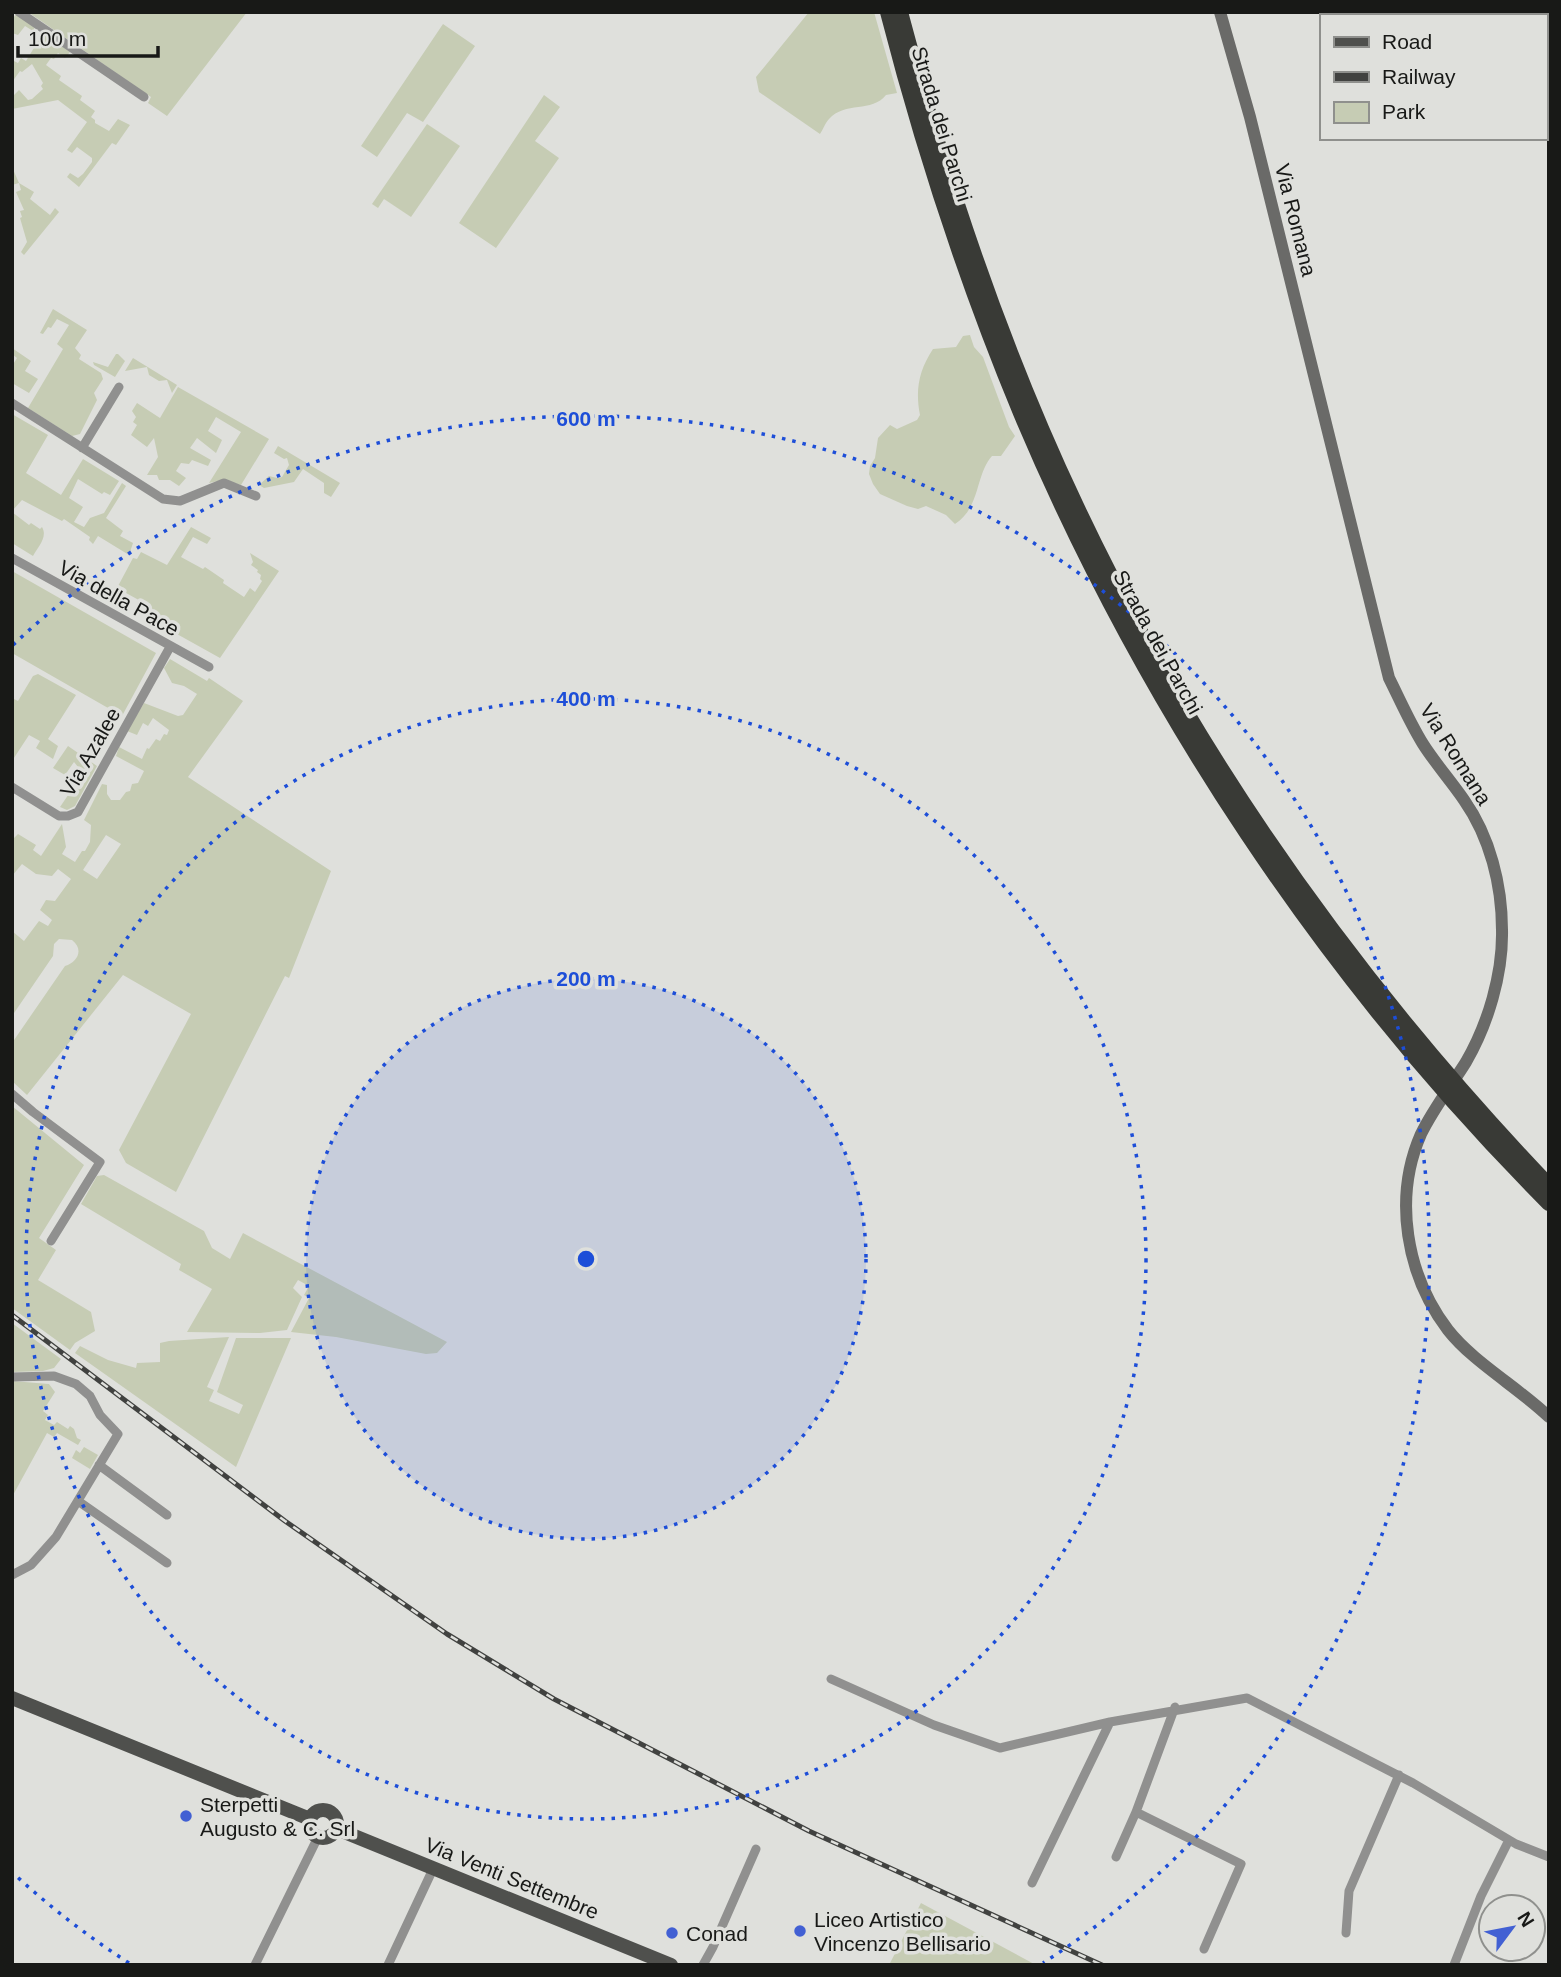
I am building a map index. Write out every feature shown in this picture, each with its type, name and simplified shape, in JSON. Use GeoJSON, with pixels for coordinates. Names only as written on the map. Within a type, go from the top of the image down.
{"type":"FeatureCollection","features":[{"type":"Feature","properties":{"kind":"highway","name":"Strada dei Parchi"},"geometry":{"type":"LineString","coordinates":[[888,12],[941,195],[996,351],[1063,506],[1139,654],[1175,718],[1240,822],[1325,944],[1432,1076],[1549,1203]]}},
{"type":"Feature","properties":{"kind":"highway","name":"Strada dei Parchi"},"geometry":{"type":"LineString","coordinates":[[900,12],[953,192],[1013,360],[1077,507],[1155,659],[1250,815],[1336,937],[1443,1070],[1549,1186]]}},
{"type":"Feature","properties":{"kind":"main road","name":"Via Romana"},"geometry":{"type":"LineString","coordinates":[[1220,12],[1250,117],[1389,678],[1423,744],[1466,802],[1495,865],[1503,928],[1501,961],[1493,999],[1468,1058],[1421,1135],[1409,1174],[1406,1216],[1411,1251],[1422,1288],[1449,1331],[1549,1417]]}},
{"type":"Feature","properties":{"kind":"main road"},"geometry":{"type":"LineString","coordinates":[[12,1698],[310,1819]]}},
{"type":"Feature","properties":{"kind":"main road"},"geometry":{"type":"LineString","coordinates":[[320,1810],[329,1810],[338,1820],[337,1829],[331,1836],[318,1837],[311,1832],[310,1819],[320,1810]]}},
{"type":"Feature","properties":{"kind":"main road","name":"Via Venti Settembre"},"geometry":{"type":"LineString","coordinates":[[337,1829],[671,1965]]}},
{"type":"Feature","properties":{"kind":"street"},"geometry":{"type":"LineString","coordinates":[[19,12],[144,97]]}},
{"type":"Feature","properties":{"kind":"street"},"geometry":{"type":"LineString","coordinates":[[82,448],[119,387]]}},
{"type":"Feature","properties":{"kind":"street"},"geometry":{"type":"LineString","coordinates":[[12,403],[169,500],[180,501],[223,483],[256,496]]}},
{"type":"Feature","properties":{"kind":"street","name":"Via della Pace"},"geometry":{"type":"LineString","coordinates":[[12,558],[209,667]]}},
{"type":"Feature","properties":{"kind":"street","name":"Via Azalee"},"geometry":{"type":"LineString","coordinates":[[12,787],[59,816],[78,812],[170,647]]}},
{"type":"Feature","properties":{"kind":"street"},"geometry":{"type":"LineString","coordinates":[[12,1094],[100,1161],[51,1241]]}},
{"type":"Feature","properties":{"kind":"street"},"geometry":{"type":"LineString","coordinates":[[12,1377],[54,1376],[76,1384],[90,1396],[100,1415],[118,1434],[56,1537],[32,1565],[12,1575]]}},
{"type":"Feature","properties":{"kind":"street"},"geometry":{"type":"LineString","coordinates":[[99,1465],[166,1515]]}},
{"type":"Feature","properties":{"kind":"street"},"geometry":{"type":"LineString","coordinates":[[78,1501],[166,1563]]}},
{"type":"Feature","properties":{"kind":"street"},"geometry":{"type":"LineString","coordinates":[[831,1679],[934,1725],[1000,1748],[1174,1708],[1247,1698],[1399,1775],[1509,1840],[1549,1857]]}},
{"type":"Feature","properties":{"kind":"street"},"geometry":{"type":"LineString","coordinates":[[1116,1857],[1136,1812],[1174,1708]]}},
{"type":"Feature","properties":{"kind":"street"},"geometry":{"type":"LineString","coordinates":[[1032,1883],[1110,1722]]}},
{"type":"Feature","properties":{"kind":"street"},"geometry":{"type":"LineString","coordinates":[[1346,1933],[1349,1891],[1399,1775]]}},
{"type":"Feature","properties":{"kind":"street"},"geometry":{"type":"LineString","coordinates":[[1136,1812],[1241,1864],[1205,1949]]}},
{"type":"Feature","properties":{"kind":"street"},"geometry":{"type":"LineString","coordinates":[[256,1965],[318,1837]]}},
{"type":"Feature","properties":{"kind":"street"},"geometry":{"type":"LineString","coordinates":[[1454,1965],[1481,1896],[1509,1840]]}},
{"type":"Feature","properties":{"kind":"street"},"geometry":{"type":"LineString","coordinates":[[703,1965],[756,1849]]}},
{"type":"Feature","properties":{"kind":"street"},"geometry":{"type":"LineString","coordinates":[[388,1965],[433,1869]]}},
{"type":"Feature","properties":{"kind":"green space"},"geometry":{"type":"Polygon","coordinates":[[[28,12],[247,12],[167,116],[148,103],[151,97],[28,12]]]}},
{"type":"Feature","properties":{"kind":"green space"},"geometry":{"type":"Polygon","coordinates":[[[809,12],[874,12],[897,93],[886,95],[873,104],[835,114],[820,134],[759,92],[756,77],[809,12]]]}},
{"type":"Feature","properties":{"kind":"green space"},"geometry":{"type":"Polygon","coordinates":[[[16,14],[35,27],[33,31],[25,26],[18,35],[12,33],[12,20],[16,14]]]}},
{"type":"Feature","properties":{"kind":"green space"},"geometry":{"type":"Polygon","coordinates":[[[443,24],[475,46],[423,122],[407,113],[377,157],[361,146],[443,24]]]}},
{"type":"Feature","properties":{"kind":"green space"},"geometry":{"type":"Polygon","coordinates":[[[43,33],[70,52],[65,58],[58,53],[46,65],[61,76],[59,80],[82,96],[80,100],[95,111],[91,117],[95,123],[109,131],[118,119],[130,125],[116,145],[112,143],[79,187],[67,177],[70,173],[78,178],[92,162],[92,158],[77,147],[72,153],[67,150],[87,122],[58,100],[12,109],[12,97],[19,90],[28,100],[43,89],[43,83],[32,64],[20,71],[12,82],[12,60],[18,63],[21,58],[26,61],[43,33]]]}},
{"type":"Feature","properties":{"kind":"green space"},"geometry":{"type":"Polygon","coordinates":[[[544,95],[560,107],[535,141],[559,158],[496,248],[459,223],[544,95]]]}},
{"type":"Feature","properties":{"kind":"green space"},"geometry":{"type":"Polygon","coordinates":[[[427,124],[460,146],[411,217],[384,199],[378,208],[372,204],[427,124]]]}},
{"type":"Feature","properties":{"kind":"green space"},"geometry":{"type":"Polygon","coordinates":[[[12,167],[19,183],[12,185],[12,167]]]}},
{"type":"Feature","properties":{"kind":"green space"},"geometry":{"type":"Polygon","coordinates":[[[19,183],[34,192],[30,199],[50,215],[55,208],[59,212],[24,255],[21,252],[27,242],[20,218],[20,211],[24,210],[16,192],[21,190],[19,183]]]}},
{"type":"Feature","properties":{"kind":"green space"},"geometry":{"type":"Polygon","coordinates":[[[53,309],[87,330],[75,348],[81,355],[79,359],[101,373],[103,379],[94,393],[97,400],[80,434],[72,436],[28,408],[63,349],[57,344],[69,325],[57,319],[51,328],[48,327],[43,334],[40,333],[53,309]]]}},
{"type":"Feature","properties":{"kind":"green space"},"geometry":{"type":"Polygon","coordinates":[[[970,335],[974,347],[983,357],[1009,427],[1015,436],[1001,456],[992,456],[983,472],[974,500],[955,524],[946,515],[926,506],[918,509],[880,494],[869,474],[878,438],[890,425],[897,429],[917,420],[920,415],[919,380],[933,349],[956,347],[963,336],[970,335]]]}},
{"type":"Feature","properties":{"kind":"green space"},"geometry":{"type":"Polygon","coordinates":[[[12,348],[31,361],[25,371],[38,379],[29,393],[12,383],[12,366],[17,358],[12,354],[12,348]]]}},
{"type":"Feature","properties":{"kind":"green space"},"geometry":{"type":"Polygon","coordinates":[[[116,354],[125,361],[115,377],[94,365],[93,362],[108,367],[116,354]]]}},
{"type":"Feature","properties":{"kind":"green space"},"geometry":{"type":"Polygon","coordinates":[[[133,358],[177,385],[172,393],[167,380],[159,381],[149,375],[147,367],[125,371],[133,358]]]}},
{"type":"Feature","properties":{"kind":"green space"},"geometry":{"type":"Polygon","coordinates":[[[178,387],[269,439],[241,485],[223,480],[209,483],[241,432],[216,417],[208,431],[222,440],[216,453],[197,438],[190,448],[211,460],[208,466],[192,460],[189,464],[181,463],[176,471],[186,478],[179,486],[170,480],[159,480],[157,475],[147,475],[158,457],[154,438],[147,447],[131,435],[137,425],[133,422],[136,417],[132,411],[137,403],[160,418],[178,387]]]}},
{"type":"Feature","properties":{"kind":"green space"},"geometry":{"type":"Polygon","coordinates":[[[12,414],[48,435],[26,473],[61,495],[83,459],[119,481],[110,495],[104,492],[102,494],[78,479],[69,498],[83,507],[74,522],[84,527],[90,518],[104,513],[122,483],[126,486],[106,518],[123,531],[120,536],[133,543],[129,555],[98,536],[93,544],[89,540],[90,537],[64,519],[62,521],[22,500],[12,511],[12,414]]]}},
{"type":"Feature","properties":{"kind":"green space"},"geometry":{"type":"Polygon","coordinates":[[[278,446],[340,483],[331,497],[324,493],[324,483],[303,469],[294,482],[264,488],[259,485],[269,476],[282,477],[289,465],[287,458],[274,453],[278,446]]]}},
{"type":"Feature","properties":{"kind":"green space"},"geometry":{"type":"Polygon","coordinates":[[[12,512],[29,525],[31,523],[40,529],[42,527],[44,531],[40,546],[33,556],[12,543],[12,512]]]}},
{"type":"Feature","properties":{"kind":"green space"},"geometry":{"type":"Polygon","coordinates":[[[191,527],[211,538],[207,544],[193,537],[181,557],[203,569],[205,567],[244,597],[250,588],[255,592],[262,581],[258,570],[251,565],[253,562],[250,553],[279,571],[220,658],[141,614],[146,604],[117,588],[133,558],[137,559],[141,552],[167,565],[191,527]]]}},
{"type":"Feature","properties":{"kind":"green space"},"geometry":{"type":"Polygon","coordinates":[[[12,571],[156,653],[122,716],[12,653],[12,571]]]}},
{"type":"Feature","properties":{"kind":"green space"},"geometry":{"type":"Polygon","coordinates":[[[170,659],[207,681],[209,678],[243,701],[188,777],[331,871],[289,978],[285,976],[176,1192],[126,1163],[119,1150],[191,1014],[123,975],[27,1095],[12,1081],[12,1043],[65,966],[76,958],[78,947],[72,940],[59,939],[54,944],[53,956],[12,1016],[12,931],[24,941],[39,921],[48,926],[52,920],[40,910],[46,900],[55,901],[71,879],[58,869],[52,876],[36,874],[22,864],[12,876],[12,840],[18,834],[36,845],[33,850],[41,856],[62,824],[66,847],[62,854],[75,862],[82,851],[85,851],[90,842],[91,825],[84,820],[102,784],[107,785],[107,794],[111,800],[120,800],[130,791],[132,784],[138,783],[144,771],[116,756],[119,747],[142,759],[147,748],[149,749],[156,739],[160,741],[169,730],[153,718],[148,726],[143,723],[137,735],[127,731],[144,703],[178,716],[183,715],[197,694],[172,683],[164,668],[170,659]],[[106,835],[83,870],[97,879],[121,844],[106,835]]]}},
{"type":"Feature","properties":{"kind":"green space"},"geometry":{"type":"Polygon","coordinates":[[[38,674],[76,695],[48,739],[58,746],[53,759],[36,748],[40,741],[29,735],[12,761],[12,698],[18,701],[33,676],[38,674]]]}},
{"type":"Feature","properties":{"kind":"green space"},"geometry":{"type":"Polygon","coordinates":[[[68,746],[97,766],[75,806],[67,810],[60,807],[83,773],[74,762],[65,775],[53,768],[68,746]]]}},
{"type":"Feature","properties":{"kind":"green space"},"geometry":{"type":"Polygon","coordinates":[[[12,1106],[84,1165],[39,1238],[56,1250],[38,1280],[91,1312],[95,1331],[75,1343],[70,1350],[12,1308],[12,1106]]]}},
{"type":"Feature","properties":{"kind":"green space"},"geometry":{"type":"Polygon","coordinates":[[[104,1175],[204,1231],[212,1248],[230,1259],[243,1233],[447,1342],[437,1353],[426,1354],[336,1337],[291,1332],[309,1298],[304,1295],[309,1286],[298,1280],[293,1288],[302,1297],[287,1330],[260,1333],[187,1332],[212,1289],[179,1270],[181,1264],[81,1204],[97,1176],[104,1175]]]}},
{"type":"Feature","properties":{"kind":"green space"},"geometry":{"type":"Polygon","coordinates":[[[12,1323],[61,1359],[54,1368],[12,1372],[12,1323]]]}},
{"type":"Feature","properties":{"kind":"green space"},"geometry":{"type":"Polygon","coordinates":[[[229,1337],[207,1387],[214,1390],[209,1401],[239,1414],[243,1405],[217,1392],[236,1338],[291,1338],[236,1467],[75,1353],[80,1346],[108,1360],[136,1368],[137,1363],[160,1362],[160,1343],[229,1337]]]}},
{"type":"Feature","properties":{"kind":"green space"},"geometry":{"type":"Polygon","coordinates":[[[12,1381],[49,1384],[55,1392],[43,1411],[48,1415],[45,1420],[54,1425],[57,1422],[68,1429],[70,1426],[81,1440],[78,1445],[57,1433],[54,1437],[47,1433],[12,1497],[12,1381]]]}},
{"type":"Feature","properties":{"kind":"green space"},"geometry":{"type":"Polygon","coordinates":[[[84,1447],[98,1455],[90,1469],[72,1458],[76,1450],[80,1453],[84,1447]]]}},
{"type":"Feature","properties":{"kind":"green space"},"geometry":{"type":"Polygon","coordinates":[[[921,1903],[1036,1965],[889,1965],[921,1903]]]}},
{"type":"Feature","properties":{"kind":"railway"},"geometry":{"type":"LineString","coordinates":[[12,1315],[285,1521],[447,1634],[554,1699],[809,1831],[1102,1965]]}},
{"type":"Feature","properties":{"kind":"place","name":"Sterpetti Augusto & C. Srl"},"geometry":{"type":"Point","coordinates":[186,1816]}},
{"type":"Feature","properties":{"kind":"place","name":"Liceo Artistico Vincenzo Bellisario"},"geometry":{"type":"Point","coordinates":[800,1931]}},
{"type":"Feature","properties":{"kind":"place","name":"Conad"},"geometry":{"type":"Point","coordinates":[672,1933]}}]}
